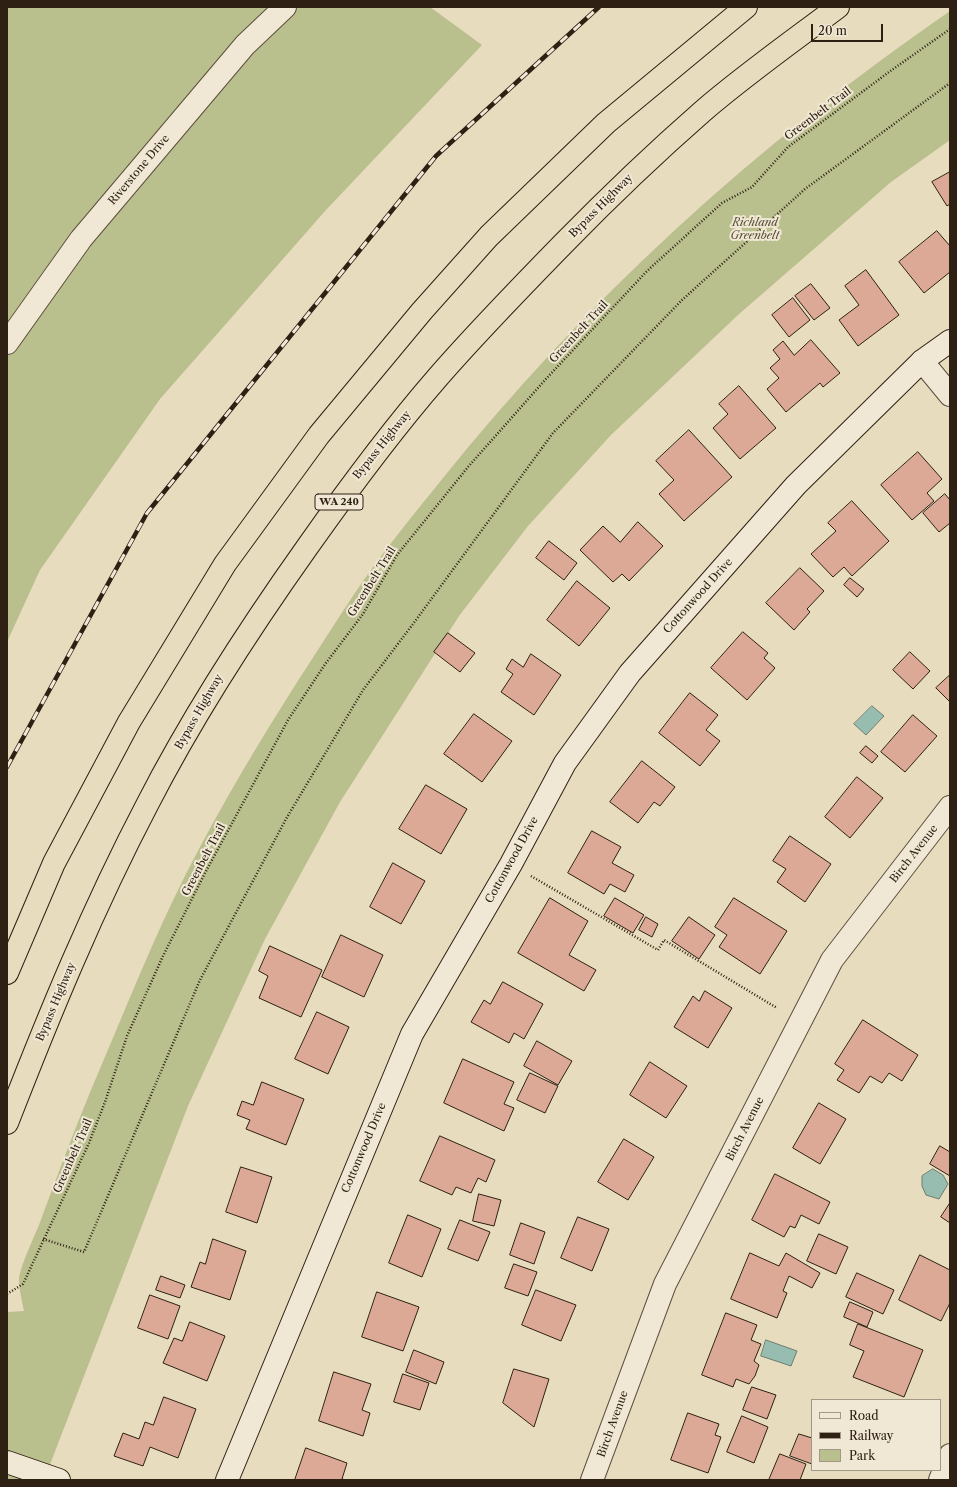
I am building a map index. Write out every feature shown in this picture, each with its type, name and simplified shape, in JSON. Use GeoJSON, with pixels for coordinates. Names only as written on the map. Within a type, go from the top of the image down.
{"type":"FeatureCollection","features":[{"type":"Feature","properties":{"kind":"highway"},"geometry":{"type":"LineString","coordinates":[[7,973],[54,862],[129,722],[225,564],[319,435],[422,311],[489,236],[606,123],[746,7]]}},
{"type":"Feature","properties":{"kind":"highway","name":"Bypass Highway"},"geometry":{"type":"LineString","coordinates":[[7,1123],[60,991],[105,888],[148,803],[212,689],[271,598],[353,481],[451,362],[514,293],[624,183],[704,110],[838,7]]}},
{"type":"Feature","properties":{"kind":"street","name":"Riverstone Drive"},"geometry":{"type":"LineString","coordinates":[[7,343],[81,238],[245,45],[285,7]]}},
{"type":"Feature","properties":{"kind":"street","name":"Cottonwood Drive"},"geometry":{"type":"LineString","coordinates":[[227,1480],[412,1034],[511,864],[565,763],[630,673],[786,497],[922,361],[950,341]]}},
{"type":"Feature","properties":{"kind":"street"},"geometry":{"type":"LineString","coordinates":[[922,361],[950,395]]}},
{"type":"Feature","properties":{"kind":"street","name":"Birch Avenue"},"geometry":{"type":"LineString","coordinates":[[592,1480],[665,1284],[832,960],[950,807]]}},
{"type":"Feature","properties":{"kind":"street"},"geometry":{"type":"LineString","coordinates":[[940,1480],[950,1455]]}},
{"type":"Feature","properties":{"kind":"street"},"geometry":{"type":"LineString","coordinates":[[7,1462],[59,1480]]}},
{"type":"Feature","properties":{"kind":"path","name":"Greenbelt Trail"},"geometry":{"type":"LineString","coordinates":[[7,1294],[23,1284],[100,1116],[127,1036],[163,956],[205,873],[288,720],[326,663],[363,614],[397,555],[468,467],[545,380],[647,271],[722,203],[752,187],[788,147],[889,72],[950,30]]}},
{"type":"Feature","properties":{"kind":"path"},"geometry":{"type":"LineString","coordinates":[[43,1239],[84,1252],[200,980],[286,819],[363,690],[553,433],[682,300],[805,189],[950,82]]}},
{"type":"Feature","properties":{"kind":"path"},"geometry":{"type":"LineString","coordinates":[[526,873],[658,950],[664,940],[777,1008]]}},
{"type":"Feature","properties":{"kind":"green space"},"geometry":{"type":"Polygon","coordinates":[[[7,7],[430,7],[482,45],[326,210],[160,399],[40,570],[7,642],[7,7]]]}},
{"type":"Feature","properties":{"kind":"green space","name":"Richland Greenbelt"},"geometry":{"type":"Polygon","coordinates":[[[950,11],[950,140],[891,182],[738,315],[611,435],[528,526],[459,616],[340,802],[265,939],[188,1106],[44,1480],[7,1480],[7,1312],[24,1311],[19,1279],[24,1260],[39,1225],[69,1144],[148,954],[186,873],[255,750],[338,618],[391,543],[495,416],[553,351],[614,288],[677,228],[809,115],[950,11]]]}},
{"type":"Feature","properties":{"kind":"water"},"geometry":{"type":"Polygon","coordinates":[[[872,706],[884,716],[866,735],[854,724],[872,706]]]}},
{"type":"Feature","properties":{"kind":"water"},"geometry":{"type":"Polygon","coordinates":[[[933,1169],[943,1175],[948,1184],[939,1199],[926,1195],[922,1186],[922,1176],[933,1169]]]}},
{"type":"Feature","properties":{"kind":"water"},"geometry":{"type":"Polygon","coordinates":[[[766,1340],[797,1351],[791,1366],[761,1356],[766,1340]]]}},
{"type":"Feature","properties":{"kind":"building"},"geometry":{"type":"Polygon","coordinates":[[[950,172],[950,204],[947,206],[932,182],[950,172]]]}},
{"type":"Feature","properties":{"kind":"building"},"geometry":{"type":"Polygon","coordinates":[[[937,231],[950,246],[950,272],[924,293],[899,262],[937,231]]]}},
{"type":"Feature","properties":{"kind":"building"},"geometry":{"type":"Polygon","coordinates":[[[866,270],[899,315],[858,346],[839,320],[859,305],[845,286],[866,270]]]}},
{"type":"Feature","properties":{"kind":"building"},"geometry":{"type":"Polygon","coordinates":[[[811,284],[830,308],[814,320],[795,296],[811,284]]]}},
{"type":"Feature","properties":{"kind":"building"},"geometry":{"type":"Polygon","coordinates":[[[793,298],[810,320],[789,337],[772,315],[793,298]]]}},
{"type":"Feature","properties":{"kind":"building"},"geometry":{"type":"Polygon","coordinates":[[[811,340],[840,373],[823,387],[820,383],[786,412],[767,389],[779,378],[770,368],[780,359],[773,350],[783,341],[794,355],[811,340]]]}},
{"type":"Feature","properties":{"kind":"building"},"geometry":{"type":"Polygon","coordinates":[[[739,386],[776,428],[740,459],[713,428],[728,414],[719,404],[739,386]]]}},
{"type":"Feature","properties":{"kind":"building"},"geometry":{"type":"Polygon","coordinates":[[[689,430],[732,477],[684,521],[659,494],[674,480],[656,461],[689,430]]]}},
{"type":"Feature","properties":{"kind":"building"},"geometry":{"type":"Polygon","coordinates":[[[918,452],[942,479],[927,493],[934,501],[912,520],[881,485],[918,452]]]}},
{"type":"Feature","properties":{"kind":"building"},"geometry":{"type":"Polygon","coordinates":[[[945,494],[950,500],[950,523],[939,532],[923,513],[945,494]]]}},
{"type":"Feature","properties":{"kind":"building"},"geometry":{"type":"Polygon","coordinates":[[[852,501],[889,541],[852,576],[844,567],[833,577],[811,554],[836,531],[828,523],[852,501]]]}},
{"type":"Feature","properties":{"kind":"building"},"geometry":{"type":"Polygon","coordinates":[[[638,522],[663,546],[629,581],[622,574],[613,582],[580,550],[603,526],[620,542],[638,522]]]}},
{"type":"Feature","properties":{"kind":"building"},"geometry":{"type":"Polygon","coordinates":[[[549,541],[577,563],[564,580],[536,558],[549,541]]]}},
{"type":"Feature","properties":{"kind":"building"},"geometry":{"type":"Polygon","coordinates":[[[800,568],[824,591],[807,609],[810,612],[794,630],[766,603],[800,568]]]}},
{"type":"Feature","properties":{"kind":"building"},"geometry":{"type":"Polygon","coordinates":[[[850,578],[864,589],[857,597],[844,585],[850,578]]]}},
{"type":"Feature","properties":{"kind":"building"},"geometry":{"type":"Polygon","coordinates":[[[577,581],[610,608],[579,646],[547,620],[577,581]]]}},
{"type":"Feature","properties":{"kind":"building"},"geometry":{"type":"Polygon","coordinates":[[[743,632],[768,653],[764,658],[775,668],[747,700],[711,668],[743,632]]]}},
{"type":"Feature","properties":{"kind":"building"},"geometry":{"type":"Polygon","coordinates":[[[448,633],[475,653],[460,672],[434,652],[448,633]]]}},
{"type":"Feature","properties":{"kind":"building"},"geometry":{"type":"Polygon","coordinates":[[[910,652],[930,671],[913,689],[893,670],[910,652]]]}},
{"type":"Feature","properties":{"kind":"building"},"geometry":{"type":"Polygon","coordinates":[[[531,654],[561,675],[534,715],[501,692],[513,674],[506,669],[512,659],[523,667],[531,654]]]}},
{"type":"Feature","properties":{"kind":"building"},"geometry":{"type":"Polygon","coordinates":[[[950,675],[950,702],[936,688],[950,675]]]}},
{"type":"Feature","properties":{"kind":"building"},"geometry":{"type":"Polygon","coordinates":[[[690,693],[718,715],[706,730],[720,741],[700,766],[659,733],[690,693]]]}},
{"type":"Feature","properties":{"kind":"building"},"geometry":{"type":"Polygon","coordinates":[[[474,714],[512,741],[482,782],[444,754],[474,714]]]}},
{"type":"Feature","properties":{"kind":"building"},"geometry":{"type":"Polygon","coordinates":[[[913,715],[937,736],[905,772],[881,752],[913,715]]]}},
{"type":"Feature","properties":{"kind":"building"},"geometry":{"type":"Polygon","coordinates":[[[866,746],[878,756],[872,763],[860,753],[866,746]]]}},
{"type":"Feature","properties":{"kind":"building"},"geometry":{"type":"Polygon","coordinates":[[[642,761],[675,787],[660,806],[654,802],[638,823],[610,802],[642,761]]]}},
{"type":"Feature","properties":{"kind":"building"},"geometry":{"type":"Polygon","coordinates":[[[857,777],[883,798],[850,838],[825,817],[857,777]]]}},
{"type":"Feature","properties":{"kind":"building"},"geometry":{"type":"Polygon","coordinates":[[[426,785],[467,809],[441,854],[399,829],[426,785]]]}},
{"type":"Feature","properties":{"kind":"building"},"geometry":{"type":"Polygon","coordinates":[[[592,831],[621,847],[612,863],[634,875],[625,892],[610,884],[604,894],[568,873],[592,831]]]}},
{"type":"Feature","properties":{"kind":"building"},"geometry":{"type":"Polygon","coordinates":[[[790,836],[831,864],[805,902],[777,882],[786,869],[773,861],[790,836]]]}},
{"type":"Feature","properties":{"kind":"building"},"geometry":{"type":"Polygon","coordinates":[[[393,863],[425,881],[401,924],[370,907],[393,863]]]}},
{"type":"Feature","properties":{"kind":"building"},"geometry":{"type":"Polygon","coordinates":[[[550,898],[588,921],[569,955],[596,970],[584,991],[518,953],[550,898]]]}},
{"type":"Feature","properties":{"kind":"building"},"geometry":{"type":"Polygon","coordinates":[[[615,898],[644,915],[633,933],[604,916],[615,898]]]}},
{"type":"Feature","properties":{"kind":"building"},"geometry":{"type":"Polygon","coordinates":[[[734,898],[787,931],[760,974],[719,947],[727,935],[715,927],[734,898]]]}},
{"type":"Feature","properties":{"kind":"building"},"geometry":{"type":"Polygon","coordinates":[[[646,917],[658,924],[652,937],[639,930],[646,917]]]}},
{"type":"Feature","properties":{"kind":"building"},"geometry":{"type":"Polygon","coordinates":[[[689,917],[715,935],[699,959],[672,941],[689,917]]]}},
{"type":"Feature","properties":{"kind":"building"},"geometry":{"type":"Polygon","coordinates":[[[341,935],[383,955],[364,997],[322,977],[341,935]]]}},
{"type":"Feature","properties":{"kind":"building"},"geometry":{"type":"Polygon","coordinates":[[[270,946],[322,970],[301,1017],[259,998],[268,976],[259,971],[270,946]]]}},
{"type":"Feature","properties":{"kind":"building"},"geometry":{"type":"Polygon","coordinates":[[[503,982],[543,1004],[524,1039],[514,1033],[509,1043],[471,1022],[484,1000],[490,1004],[503,982]]]}},
{"type":"Feature","properties":{"kind":"building"},"geometry":{"type":"Polygon","coordinates":[[[705,991],[732,1008],[708,1048],[674,1027],[693,996],[699,1001],[705,991]]]}},
{"type":"Feature","properties":{"kind":"building"},"geometry":{"type":"Polygon","coordinates":[[[317,1012],[349,1027],[328,1074],[295,1059],[317,1012]]]}},
{"type":"Feature","properties":{"kind":"building"},"geometry":{"type":"Polygon","coordinates":[[[863,1020],[918,1055],[902,1081],[889,1073],[882,1083],[870,1076],[859,1093],[837,1080],[844,1070],[835,1064],[863,1020]]]}},
{"type":"Feature","properties":{"kind":"building"},"geometry":{"type":"Polygon","coordinates":[[[537,1041],[572,1061],[558,1085],[524,1066],[537,1041]]]}},
{"type":"Feature","properties":{"kind":"building"},"geometry":{"type":"Polygon","coordinates":[[[463,1059],[514,1082],[504,1104],[514,1108],[504,1131],[444,1103],[463,1059]]]}},
{"type":"Feature","properties":{"kind":"building"},"geometry":{"type":"Polygon","coordinates":[[[650,1062],[687,1086],[666,1118],[630,1095],[650,1062]]]}},
{"type":"Feature","properties":{"kind":"building"},"geometry":{"type":"Polygon","coordinates":[[[530,1073],[558,1086],[545,1113],[517,1100],[530,1073]]]}},
{"type":"Feature","properties":{"kind":"building"},"geometry":{"type":"Polygon","coordinates":[[[262,1082],[304,1099],[286,1145],[246,1129],[250,1120],[237,1115],[242,1101],[253,1105],[262,1082]]]}},
{"type":"Feature","properties":{"kind":"building"},"geometry":{"type":"Polygon","coordinates":[[[819,1103],[846,1119],[820,1164],[793,1148],[819,1103]]]}},
{"type":"Feature","properties":{"kind":"building"},"geometry":{"type":"Polygon","coordinates":[[[440,1136],[495,1160],[486,1182],[478,1178],[471,1193],[456,1187],[452,1195],[420,1181],[440,1136]]]}},
{"type":"Feature","properties":{"kind":"building"},"geometry":{"type":"Polygon","coordinates":[[[624,1139],[654,1157],[628,1200],[598,1182],[624,1139]]]}},
{"type":"Feature","properties":{"kind":"building"},"geometry":{"type":"Polygon","coordinates":[[[940,1146],[950,1152],[950,1176],[930,1164],[940,1146]]]}},
{"type":"Feature","properties":{"kind":"building"},"geometry":{"type":"Polygon","coordinates":[[[241,1167],[272,1177],[257,1223],[226,1212],[241,1167]]]}},
{"type":"Feature","properties":{"kind":"building"},"geometry":{"type":"Polygon","coordinates":[[[775,1174],[830,1202],[819,1224],[801,1215],[795,1228],[790,1226],[784,1237],[752,1220],[775,1174]]]}},
{"type":"Feature","properties":{"kind":"building"},"geometry":{"type":"Polygon","coordinates":[[[479,1194],[501,1200],[494,1226],[473,1221],[479,1194]]]}},
{"type":"Feature","properties":{"kind":"building"},"geometry":{"type":"Polygon","coordinates":[[[950,1203],[950,1223],[941,1217],[950,1203]]]}},
{"type":"Feature","properties":{"kind":"building"},"geometry":{"type":"Polygon","coordinates":[[[408,1215],[441,1229],[422,1277],[389,1263],[408,1215]]]}},
{"type":"Feature","properties":{"kind":"building"},"geometry":{"type":"Polygon","coordinates":[[[578,1217],[609,1229],[592,1271],[561,1258],[578,1217]]]}},
{"type":"Feature","properties":{"kind":"building"},"geometry":{"type":"Polygon","coordinates":[[[460,1220],[490,1232],[478,1261],[448,1249],[460,1220]]]}},
{"type":"Feature","properties":{"kind":"building"},"geometry":{"type":"Polygon","coordinates":[[[521,1223],[545,1232],[534,1264],[510,1255],[521,1223]]]}},
{"type":"Feature","properties":{"kind":"building"},"geometry":{"type":"Polygon","coordinates":[[[819,1234],[848,1247],[836,1274],[807,1261],[819,1234]]]}},
{"type":"Feature","properties":{"kind":"building"},"geometry":{"type":"Polygon","coordinates":[[[213,1239],[246,1251],[230,1300],[191,1287],[200,1262],[205,1264],[213,1239]]]}},
{"type":"Feature","properties":{"kind":"building"},"geometry":{"type":"Polygon","coordinates":[[[750,1253],[779,1266],[786,1253],[820,1273],[812,1288],[789,1276],[783,1291],[787,1293],[777,1318],[731,1299],[750,1253]]]}},
{"type":"Feature","properties":{"kind":"building"},"geometry":{"type":"Polygon","coordinates":[[[920,1255],[950,1270],[950,1303],[941,1321],[899,1300],[920,1255]]]}},
{"type":"Feature","properties":{"kind":"building"},"geometry":{"type":"Polygon","coordinates":[[[514,1264],[537,1272],[528,1296],[505,1288],[514,1264]]]}},
{"type":"Feature","properties":{"kind":"building"},"geometry":{"type":"Polygon","coordinates":[[[857,1273],[894,1290],[883,1314],[846,1297],[857,1273]]]}},
{"type":"Feature","properties":{"kind":"building"},"geometry":{"type":"Polygon","coordinates":[[[161,1276],[185,1285],[180,1298],[156,1290],[161,1276]]]}},
{"type":"Feature","properties":{"kind":"building"},"geometry":{"type":"Polygon","coordinates":[[[536,1290],[576,1305],[561,1341],[522,1325],[536,1290]]]}},
{"type":"Feature","properties":{"kind":"building"},"geometry":{"type":"Polygon","coordinates":[[[377,1292],[419,1307],[403,1351],[362,1337],[377,1292]]]}},
{"type":"Feature","properties":{"kind":"building"},"geometry":{"type":"Polygon","coordinates":[[[150,1295],[180,1306],[168,1339],[138,1328],[150,1295]]]}},
{"type":"Feature","properties":{"kind":"building"},"geometry":{"type":"Polygon","coordinates":[[[850,1302],[873,1312],[867,1327],[844,1317],[850,1302]]]}},
{"type":"Feature","properties":{"kind":"building"},"geometry":{"type":"Polygon","coordinates":[[[726,1313],[757,1325],[751,1340],[761,1344],[754,1361],[759,1365],[755,1376],[749,1384],[736,1379],[733,1387],[702,1375],[726,1313]]]}},
{"type":"Feature","properties":{"kind":"building"},"geometry":{"type":"Polygon","coordinates":[[[190,1322],[225,1336],[207,1381],[163,1363],[174,1338],[182,1341],[190,1322]]]}},
{"type":"Feature","properties":{"kind":"building"},"geometry":{"type":"Polygon","coordinates":[[[858,1324],[923,1350],[904,1397],[853,1377],[864,1351],[850,1345],[858,1324]]]}},
{"type":"Feature","properties":{"kind":"building"},"geometry":{"type":"Polygon","coordinates":[[[414,1350],[444,1362],[436,1384],[406,1372],[414,1350]]]}},
{"type":"Feature","properties":{"kind":"building"},"geometry":{"type":"Polygon","coordinates":[[[514,1369],[549,1379],[534,1427],[503,1403],[514,1369]]]}},
{"type":"Feature","properties":{"kind":"building"},"geometry":{"type":"Polygon","coordinates":[[[334,1372],[371,1384],[362,1410],[370,1413],[363,1436],[319,1421],[334,1372]]]}},
{"type":"Feature","properties":{"kind":"building"},"geometry":{"type":"Polygon","coordinates":[[[403,1374],[429,1383],[420,1410],[394,1402],[403,1374]]]}},
{"type":"Feature","properties":{"kind":"building"},"geometry":{"type":"Polygon","coordinates":[[[752,1387],[776,1395],[767,1419],[743,1410],[752,1387]]]}},
{"type":"Feature","properties":{"kind":"building"},"geometry":{"type":"Polygon","coordinates":[[[164,1397],[196,1409],[178,1458],[150,1447],[143,1466],[114,1456],[123,1433],[139,1439],[145,1422],[153,1425],[164,1397]]]}},
{"type":"Feature","properties":{"kind":"building"},"geometry":{"type":"Polygon","coordinates":[[[688,1413],[719,1424],[715,1435],[721,1437],[708,1473],[671,1460],[688,1413]]]}},
{"type":"Feature","properties":{"kind":"building"},"geometry":{"type":"Polygon","coordinates":[[[742,1416],[768,1427],[754,1463],[727,1452],[742,1416]]]}},
{"type":"Feature","properties":{"kind":"building"},"geometry":{"type":"Polygon","coordinates":[[[799,1434],[811,1438],[811,1464],[790,1456],[799,1434]]]}},
{"type":"Feature","properties":{"kind":"building"},"geometry":{"type":"Polygon","coordinates":[[[306,1448],[347,1463],[342,1479],[346,1480],[295,1480],[306,1448]]]}},
{"type":"Feature","properties":{"kind":"building"},"geometry":{"type":"Polygon","coordinates":[[[780,1454],[806,1464],[800,1480],[769,1480],[780,1454]]]}},
{"type":"Feature","properties":{"kind":"railway"},"geometry":{"type":"LineString","coordinates":[[7,767],[147,513],[436,156],[599,7]]}}]}
